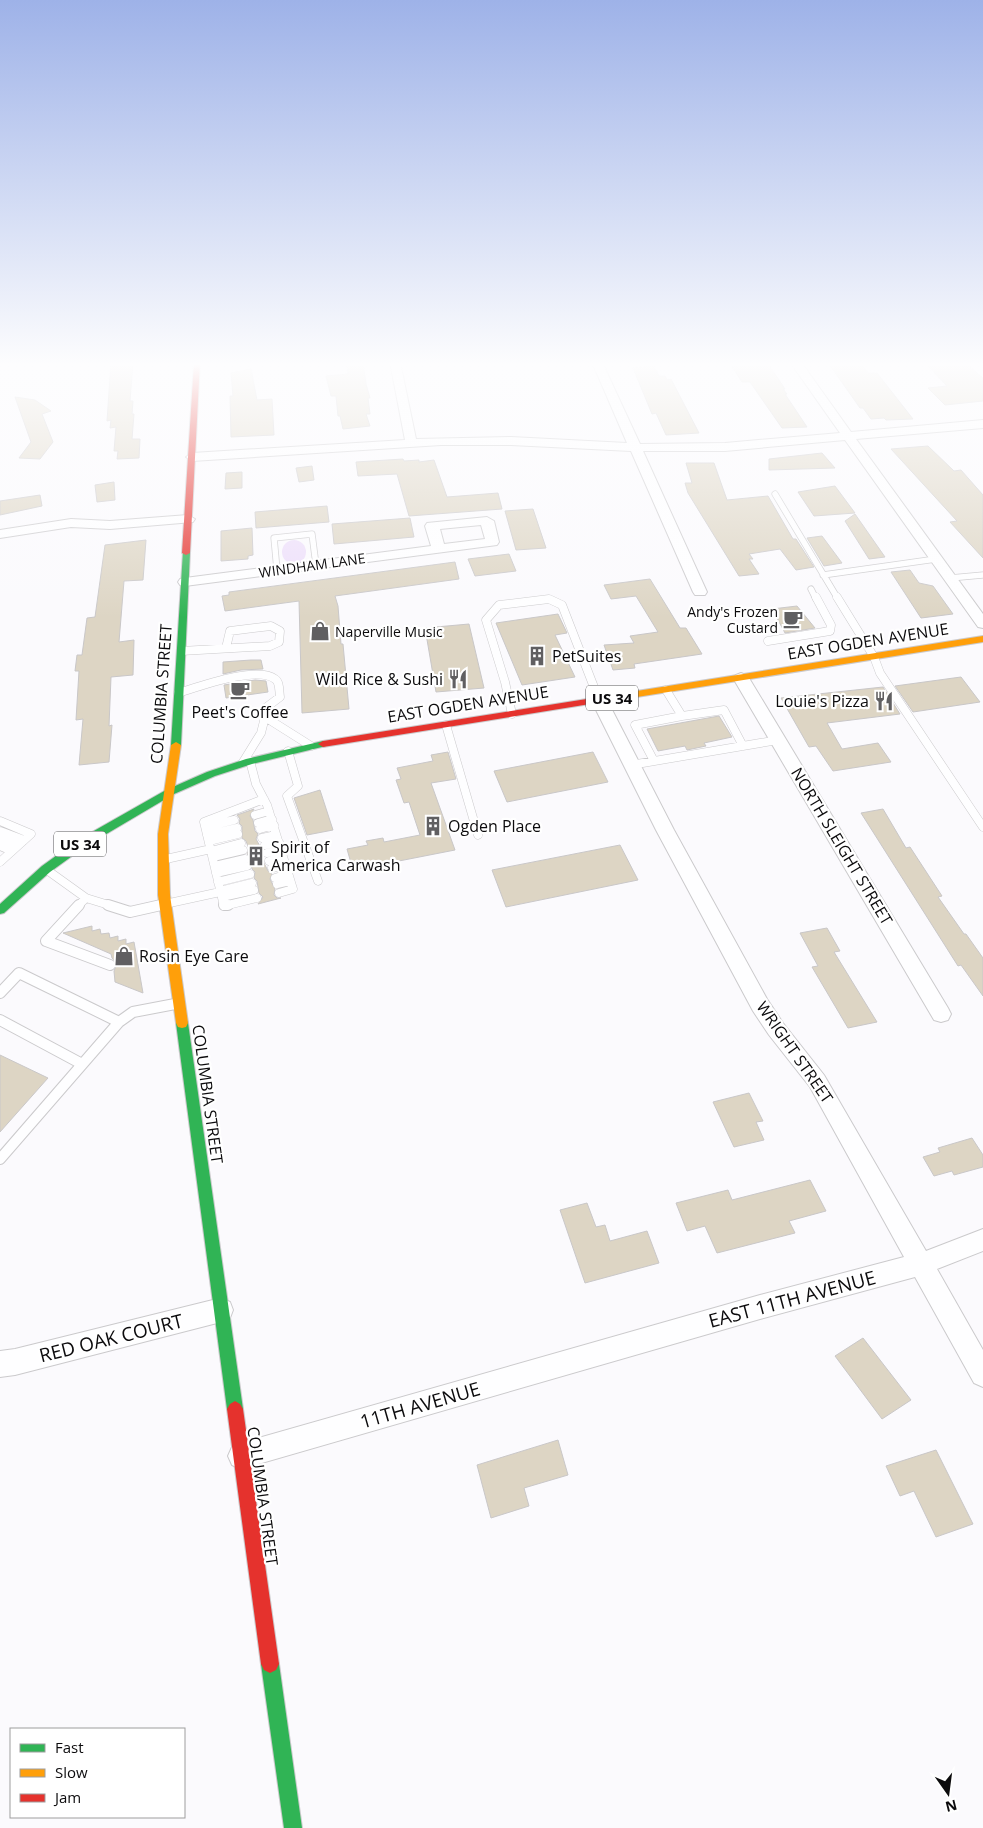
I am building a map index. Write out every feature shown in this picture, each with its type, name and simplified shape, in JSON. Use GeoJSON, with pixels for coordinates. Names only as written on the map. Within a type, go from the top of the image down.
{"type":"FeatureCollection","features":[{"type":"Feature","properties":{"kind":"street","name":"COLUMBIA STREET"},"geometry":{"type":"LineString","coordinates":[[193,447],[176,743],[163,829],[165,904],[293,1828]]}},
{"type":"Feature","properties":{"kind":"street"},"geometry":{"type":"LineString","coordinates":[[192,457],[334,447]]}},
{"type":"Feature","properties":{"kind":"street"},"geometry":{"type":"LineString","coordinates":[[624,447],[698,447]]}},
{"type":"Feature","properties":{"kind":"street"},"geometry":{"type":"LineString","coordinates":[[855,447],[983,624]]}},
{"type":"Feature","properties":{"kind":"street"},"geometry":{"type":"LineString","coordinates":[[636,448],[700,592]]}},
{"type":"Feature","properties":{"kind":"street"},"geometry":{"type":"LineString","coordinates":[[0,534],[36,527],[99,522],[110,525],[189,515]]}},
{"type":"Feature","properties":{"kind":"street","name":"WINDHAM LANE"},"geometry":{"type":"LineString","coordinates":[[184,582],[439,548]]}},
{"type":"Feature","properties":{"kind":"street","name":"EAST OGDEN AVENUE"},"geometry":{"type":"LineString","coordinates":[[0,910],[46,869],[112,824],[170,792],[211,774],[246,762],[312,746],[983,640]]}},
{"type":"Feature","properties":{"kind":"street","name":"NORTH SLEIGHT STREET"},"geometry":{"type":"LineString","coordinates":[[741,678],[941,1014]]}},
{"type":"Feature","properties":{"kind":"street","name":"WRIGHT STREET"},"geometry":{"type":"LineString","coordinates":[[599,700],[760,1005],[776,1029],[817,1081],[983,1374]]}},
{"type":"Feature","properties":{"kind":"street","name":"EAST 11TH AVENUE"},"geometry":{"type":"LineString","coordinates":[[600,1353],[921,1264],[983,1240]]}},
{"type":"Feature","properties":{"kind":"street","name":"RED OAK COURT"},"geometry":{"type":"LineString","coordinates":[[0,1364],[15,1362],[221,1310]]}},
{"type":"Feature","properties":{"kind":"street","name":"11TH AVENUE"},"geometry":{"type":"LineString","coordinates":[[241,1456],[600,1353]]}},
{"type":"Feature","properties":{"kind":"lane"},"geometry":{"type":"LineString","coordinates":[[775,494],[874,657],[880,674],[983,827]]}},
{"type":"Feature","properties":{"kind":"lane"},"geometry":{"type":"LineString","coordinates":[[277,570],[274,538],[312,534],[316,565]]}},
{"type":"Feature","properties":{"kind":"lane"},"geometry":{"type":"LineString","coordinates":[[823,575],[936,559]]}},
{"type":"Feature","properties":{"kind":"lane"},"geometry":{"type":"LineString","coordinates":[[950,578],[983,575]]}},
{"type":"Feature","properties":{"kind":"lane"},"geometry":{"type":"LineString","coordinates":[[768,641],[830,631],[831,625],[811,589]]}},
{"type":"Feature","properties":{"kind":"lane"},"geometry":{"type":"LineString","coordinates":[[512,714],[505,682],[486,620],[499,605],[549,599],[562,605],[599,700]]}},
{"type":"Feature","properties":{"kind":"lane"},"geometry":{"type":"LineString","coordinates":[[180,651],[276,645],[279,642],[280,631],[271,626],[230,631],[226,648]]}},
{"type":"Feature","properties":{"kind":"lane"},"geometry":{"type":"LineString","coordinates":[[178,693],[215,682],[260,675],[272,677],[278,682],[280,696],[264,709]]}},
{"type":"Feature","properties":{"kind":"lane"},"geometry":{"type":"LineString","coordinates":[[666,690],[682,716]]}},
{"type":"Feature","properties":{"kind":"lane"},"geometry":{"type":"LineString","coordinates":[[654,761],[635,725],[724,710],[743,746]]}},
{"type":"Feature","properties":{"kind":"lane"},"geometry":{"type":"LineString","coordinates":[[277,885],[289,878],[264,799],[246,762],[262,733],[265,717],[312,746]]}},
{"type":"Feature","properties":{"kind":"lane"},"geometry":{"type":"LineString","coordinates":[[446,725],[478,835]]}},
{"type":"Feature","properties":{"kind":"lane"},"geometry":{"type":"LineString","coordinates":[[632,765],[778,740]]}},
{"type":"Feature","properties":{"kind":"lane"},"geometry":{"type":"LineString","coordinates":[[288,751],[298,786],[287,796],[318,881]]}},
{"type":"Feature","properties":{"kind":"lane"},"geometry":{"type":"LineString","coordinates":[[249,870],[224,906],[204,822],[264,799]]}},
{"type":"Feature","properties":{"kind":"lane"},"geometry":{"type":"LineString","coordinates":[[271,819],[257,822],[271,819]]}},
{"type":"Feature","properties":{"kind":"lane"},"geometry":{"type":"LineString","coordinates":[[0,821],[30,834],[10,852]]}},
{"type":"Feature","properties":{"kind":"lane"},"geometry":{"type":"LineString","coordinates":[[214,864],[236,827]]}},
{"type":"Feature","properties":{"kind":"lane"},"geometry":{"type":"LineString","coordinates":[[46,869],[86,898],[130,912],[165,904],[214,864],[236,827]]}},
{"type":"Feature","properties":{"kind":"lane"},"geometry":{"type":"LineString","coordinates":[[0,831],[10,852]]}},
{"type":"Feature","properties":{"kind":"lane"},"geometry":{"type":"LineString","coordinates":[[0,838],[10,852]]}},
{"type":"Feature","properties":{"kind":"lane"},"geometry":{"type":"LineString","coordinates":[[0,846],[10,852]]}},
{"type":"Feature","properties":{"kind":"lane"},"geometry":{"type":"LineString","coordinates":[[267,853],[281,850]]}},
{"type":"Feature","properties":{"kind":"lane"},"geometry":{"type":"LineString","coordinates":[[267,853],[281,850]]}},
{"type":"Feature","properties":{"kind":"lane"},"geometry":{"type":"LineString","coordinates":[[267,853],[281,850]]}},
{"type":"Feature","properties":{"kind":"lane"},"geometry":{"type":"LineString","coordinates":[[163,859],[187,856],[214,864],[249,870]]}},
{"type":"Feature","properties":{"kind":"lane"},"geometry":{"type":"LineString","coordinates":[[214,864],[249,870]]}},
{"type":"Feature","properties":{"kind":"lane"},"geometry":{"type":"LineString","coordinates":[[214,864],[249,870]]}},
{"type":"Feature","properties":{"kind":"lane"},"geometry":{"type":"LineString","coordinates":[[86,898],[46,941],[110,965]]}},
{"type":"Feature","properties":{"kind":"lane"},"geometry":{"type":"LineString","coordinates":[[0,993],[19,973],[119,1022]]}},
{"type":"Feature","properties":{"kind":"lane"},"geometry":{"type":"LineString","coordinates":[[0,1159],[119,1022],[133,1012],[179,1004]]}},
{"type":"Feature","properties":{"kind":"lane"},"geometry":{"type":"LineString","coordinates":[[0,1020],[82,1064]]}},
{"type":"Feature","properties":{"kind":"shaded area"},"geometry":{"type":"Polygon","coordinates":[[[294,540],[303,543],[306,552],[303,561],[294,564],[285,561],[282,552],[285,543],[294,540]]]}},
{"type":"Feature","properties":{"kind":"building"},"geometry":{"type":"Polygon","coordinates":[[[27,447],[49,447],[40,459],[19,458],[27,447]]]}},
{"type":"Feature","properties":{"kind":"building"},"geometry":{"type":"Polygon","coordinates":[[[114,447],[140,447],[139,458],[117,459],[118,451],[114,451],[114,447]]]}},
{"type":"Feature","properties":{"kind":"building"},"geometry":{"type":"Polygon","coordinates":[[[929,447],[954,471],[961,470],[983,495],[983,558],[950,522],[957,521],[891,449],[929,447]]]}},
{"type":"Feature","properties":{"kind":"building"},"geometry":{"type":"Polygon","coordinates":[[[822,453],[835,468],[769,470],[769,459],[822,453]]]}},
{"type":"Feature","properties":{"kind":"building"},"geometry":{"type":"Polygon","coordinates":[[[403,459],[404,461],[419,460],[419,462],[434,460],[447,497],[498,493],[502,509],[409,516],[397,474],[358,476],[356,462],[403,459]]]}},
{"type":"Feature","properties":{"kind":"building"},"geometry":{"type":"Polygon","coordinates":[[[686,463],[714,463],[727,500],[768,496],[793,539],[796,539],[814,567],[796,570],[780,549],[749,554],[753,559],[749,559],[759,574],[739,576],[688,493],[685,483],[692,483],[686,463]]]}},
{"type":"Feature","properties":{"kind":"building"},"geometry":{"type":"Polygon","coordinates":[[[312,466],[314,480],[299,482],[296,468],[312,466]]]}},
{"type":"Feature","properties":{"kind":"building"},"geometry":{"type":"Polygon","coordinates":[[[242,472],[242,488],[225,489],[226,473],[242,472]]]}},
{"type":"Feature","properties":{"kind":"building"},"geometry":{"type":"Polygon","coordinates":[[[114,482],[115,500],[97,502],[95,485],[114,482]]]}},
{"type":"Feature","properties":{"kind":"building"},"geometry":{"type":"Polygon","coordinates":[[[835,486],[855,513],[814,516],[798,492],[835,486]]]}},
{"type":"Feature","properties":{"kind":"building"},"geometry":{"type":"Polygon","coordinates":[[[40,495],[42,506],[0,515],[0,501],[40,495]]]}},
{"type":"Feature","properties":{"kind":"building"},"geometry":{"type":"Polygon","coordinates":[[[327,506],[329,522],[256,528],[255,512],[327,506]]]}},
{"type":"Feature","properties":{"kind":"building"},"geometry":{"type":"Polygon","coordinates":[[[533,509],[546,548],[516,550],[505,511],[533,509]]]}},
{"type":"Feature","properties":{"kind":"building"},"geometry":{"type":"Polygon","coordinates":[[[855,514],[885,557],[869,559],[845,521],[855,514]]]}},
{"type":"Feature","properties":{"kind":"building"},"geometry":{"type":"Polygon","coordinates":[[[410,518],[414,537],[334,544],[332,524],[410,518]]]}},
{"type":"Feature","properties":{"kind":"building"},"geometry":{"type":"Polygon","coordinates":[[[252,528],[253,555],[248,556],[248,559],[221,561],[221,531],[252,528]]]}},
{"type":"Feature","properties":{"kind":"building"},"geometry":{"type":"Polygon","coordinates":[[[822,536],[842,563],[824,566],[807,538],[822,536]]]}},
{"type":"Feature","properties":{"kind":"building"},"geometry":{"type":"Polygon","coordinates":[[[146,540],[143,580],[124,581],[119,642],[134,640],[133,675],[111,677],[109,726],[112,725],[109,762],[79,765],[83,719],[76,720],[79,671],[75,671],[77,655],[82,655],[87,618],[95,617],[105,545],[146,540]]]}},
{"type":"Feature","properties":{"kind":"building"},"geometry":{"type":"Polygon","coordinates":[[[509,554],[516,571],[475,576],[468,559],[509,554]]]}},
{"type":"Feature","properties":{"kind":"building"},"geometry":{"type":"Polygon","coordinates":[[[455,562],[459,579],[335,596],[338,606],[341,644],[343,644],[349,709],[302,713],[299,601],[225,611],[222,596],[229,595],[229,592],[455,562]]]}},
{"type":"Feature","properties":{"kind":"building"},"geometry":{"type":"Polygon","coordinates":[[[910,570],[919,583],[933,586],[953,614],[921,618],[891,572],[910,570]]]}},
{"type":"Feature","properties":{"kind":"building"},"geometry":{"type":"Polygon","coordinates":[[[650,579],[680,628],[686,628],[702,654],[634,664],[635,668],[613,670],[604,645],[634,643],[630,636],[658,632],[636,596],[611,599],[604,585],[650,579]]]}},
{"type":"Feature","properties":{"kind":"building","name":"Andy's Frozen Custard"},"geometry":{"type":"Polygon","coordinates":[[[797,606],[815,628],[785,633],[772,609],[797,606]]]}},
{"type":"Feature","properties":{"kind":"building","name":"PetSuites"},"geometry":{"type":"Polygon","coordinates":[[[558,614],[567,633],[555,635],[575,677],[522,685],[496,623],[558,614]]]}},
{"type":"Feature","properties":{"kind":"building"},"geometry":{"type":"Polygon","coordinates":[[[469,624],[484,688],[436,692],[425,628],[469,624]]]}},
{"type":"Feature","properties":{"kind":"building"},"geometry":{"type":"Polygon","coordinates":[[[261,660],[263,669],[241,670],[223,674],[223,662],[261,660]]]}},
{"type":"Feature","properties":{"kind":"building"},"geometry":{"type":"Polygon","coordinates":[[[961,677],[980,702],[913,712],[895,686],[961,677]]]}},
{"type":"Feature","properties":{"kind":"building","name":"Peet's Coffee"},"geometry":{"type":"Polygon","coordinates":[[[255,680],[266,681],[268,692],[226,698],[224,685],[255,680]]]}},
{"type":"Feature","properties":{"kind":"building"},"geometry":{"type":"Polygon","coordinates":[[[883,687],[900,714],[827,723],[842,749],[878,743],[891,762],[833,771],[816,746],[809,747],[781,698],[883,687]]]}},
{"type":"Feature","properties":{"kind":"building"},"geometry":{"type":"Polygon","coordinates":[[[719,716],[732,737],[704,743],[706,746],[687,750],[685,746],[658,751],[647,729],[719,716]]]}},
{"type":"Feature","properties":{"kind":"building","name":"Ogden Place"},"geometry":{"type":"Polygon","coordinates":[[[448,752],[456,779],[431,783],[455,850],[353,870],[347,849],[368,845],[366,841],[383,838],[384,842],[420,835],[409,802],[404,803],[396,780],[401,779],[397,768],[433,761],[431,755],[448,752]]]}},
{"type":"Feature","properties":{"kind":"building"},"geometry":{"type":"Polygon","coordinates":[[[593,752],[608,782],[507,802],[494,771],[593,752]]]}},
{"type":"Feature","properties":{"kind":"building"},"geometry":{"type":"Polygon","coordinates":[[[320,790],[333,830],[307,835],[294,798],[320,790]]]}},
{"type":"Feature","properties":{"kind":"building","name":"Spirit of America Carwash"},"geometry":{"type":"Polygon","coordinates":[[[254,809],[250,816],[253,820],[255,831],[258,834],[256,839],[262,850],[264,863],[272,874],[270,879],[275,889],[274,895],[277,898],[281,898],[258,904],[263,897],[259,893],[257,881],[254,878],[255,872],[252,869],[250,857],[247,854],[249,849],[246,841],[242,838],[242,826],[237,815],[254,809]]]}},
{"type":"Feature","properties":{"kind":"building"},"geometry":{"type":"Polygon","coordinates":[[[883,809],[906,848],[910,847],[942,896],[938,897],[983,958],[983,996],[961,965],[958,966],[861,813],[883,809]]]}},
{"type":"Feature","properties":{"kind":"building"},"geometry":{"type":"Polygon","coordinates":[[[620,845],[638,880],[506,907],[492,870],[620,845]]]}},
{"type":"Feature","properties":{"kind":"building","name":"Rosin Eye Care"},"geometry":{"type":"Polygon","coordinates":[[[92,926],[92,931],[100,929],[101,934],[109,933],[110,938],[118,936],[118,941],[126,939],[126,944],[134,942],[143,993],[115,982],[114,971],[117,964],[111,954],[63,933],[92,926]]]}},
{"type":"Feature","properties":{"kind":"building"},"geometry":{"type":"Polygon","coordinates":[[[827,928],[840,951],[834,952],[877,1022],[848,1028],[812,967],[818,966],[800,933],[827,928]]]}},
{"type":"Feature","properties":{"kind":"building"},"geometry":{"type":"Polygon","coordinates":[[[0,1055],[48,1078],[0,1132],[0,1055]]]}},
{"type":"Feature","properties":{"kind":"building"},"geometry":{"type":"Polygon","coordinates":[[[749,1093],[763,1121],[756,1122],[764,1140],[734,1147],[713,1102],[749,1093]]]}},
{"type":"Feature","properties":{"kind":"building"},"geometry":{"type":"Polygon","coordinates":[[[972,1138],[983,1155],[983,1167],[954,1175],[952,1171],[934,1176],[923,1157],[940,1152],[938,1148],[972,1138]]]}},
{"type":"Feature","properties":{"kind":"building"},"geometry":{"type":"Polygon","coordinates":[[[810,1180],[826,1211],[789,1221],[795,1233],[717,1253],[705,1226],[687,1231],[676,1203],[728,1190],[732,1200],[810,1180]]]}},
{"type":"Feature","properties":{"kind":"building"},"geometry":{"type":"Polygon","coordinates":[[[587,1203],[596,1227],[605,1225],[610,1241],[647,1231],[659,1263],[585,1283],[560,1210],[587,1203]]]}},
{"type":"Feature","properties":{"kind":"building"},"geometry":{"type":"Polygon","coordinates":[[[863,1338],[911,1400],[882,1419],[835,1356],[863,1338]]]}},
{"type":"Feature","properties":{"kind":"building"},"geometry":{"type":"Polygon","coordinates":[[[558,1440],[568,1475],[524,1488],[529,1506],[491,1518],[477,1465],[558,1440]]]}},
{"type":"Feature","properties":{"kind":"building"},"geometry":{"type":"Polygon","coordinates":[[[936,1450],[973,1524],[936,1537],[914,1491],[900,1496],[886,1466],[936,1450]]]}},
{"type":"Feature","properties":{"kind":"traffic: fast"},"geometry":{"type":"LineString","coordinates":[[176,745],[186,553]]}},
{"type":"Feature","properties":{"kind":"traffic: fast"},"geometry":{"type":"LineString","coordinates":[[0,910],[46,869],[82,843],[170,792],[211,774],[250,761],[323,744]]}},
{"type":"Feature","properties":{"kind":"traffic: fast"},"geometry":{"type":"LineString","coordinates":[[182,1023],[235,1409]]}},
{"type":"Feature","properties":{"kind":"traffic: fast"},"geometry":{"type":"LineString","coordinates":[[270,1664],[293,1828]]}},
{"type":"Feature","properties":{"kind":"traffic: slow"},"geometry":{"type":"LineString","coordinates":[[618,697],[983,639]]}},
{"type":"Feature","properties":{"kind":"traffic: slow"},"geometry":{"type":"LineString","coordinates":[[176,745],[163,834],[164,895],[182,1023]]}},
{"type":"Feature","properties":{"kind":"traffic: jam"},"geometry":{"type":"LineString","coordinates":[[186,553],[192,447]]}},
{"type":"Feature","properties":{"kind":"traffic: jam"},"geometry":{"type":"LineString","coordinates":[[323,744],[618,697]]}},
{"type":"Feature","properties":{"kind":"traffic: jam"},"geometry":{"type":"LineString","coordinates":[[235,1409],[270,1664]]}},
{"type":"Feature","properties":{"kind":"place","name":"Andy's Frozen Custard"},"geometry":{"type":"Point","coordinates":[793,619]}},
{"type":"Feature","properties":{"kind":"place","name":"Naperville Music"},"geometry":{"type":"Point","coordinates":[320,631]}},
{"type":"Feature","properties":{"kind":"place","name":"PetSuites"},"geometry":{"type":"Point","coordinates":[537,656]}},
{"type":"Feature","properties":{"kind":"place","name":"Wild Rice & Sushi"},"geometry":{"type":"Point","coordinates":[458,679]}},
{"type":"Feature","properties":{"kind":"place","name":"Peet's Coffee"},"geometry":{"type":"Point","coordinates":[240,690]}},
{"type":"Feature","properties":{"kind":"place","name":"Louie's Pizza"},"geometry":{"type":"Point","coordinates":[884,701]}},
{"type":"Feature","properties":{"kind":"place","name":"Ogden Place"},"geometry":{"type":"Point","coordinates":[433,826]}},
{"type":"Feature","properties":{"kind":"place","name":"Spirit of America Carwash"},"geometry":{"type":"Point","coordinates":[256,856]}},
{"type":"Feature","properties":{"kind":"place","name":"Rosin Eye Care"},"geometry":{"type":"Point","coordinates":[124,956]}}]}
